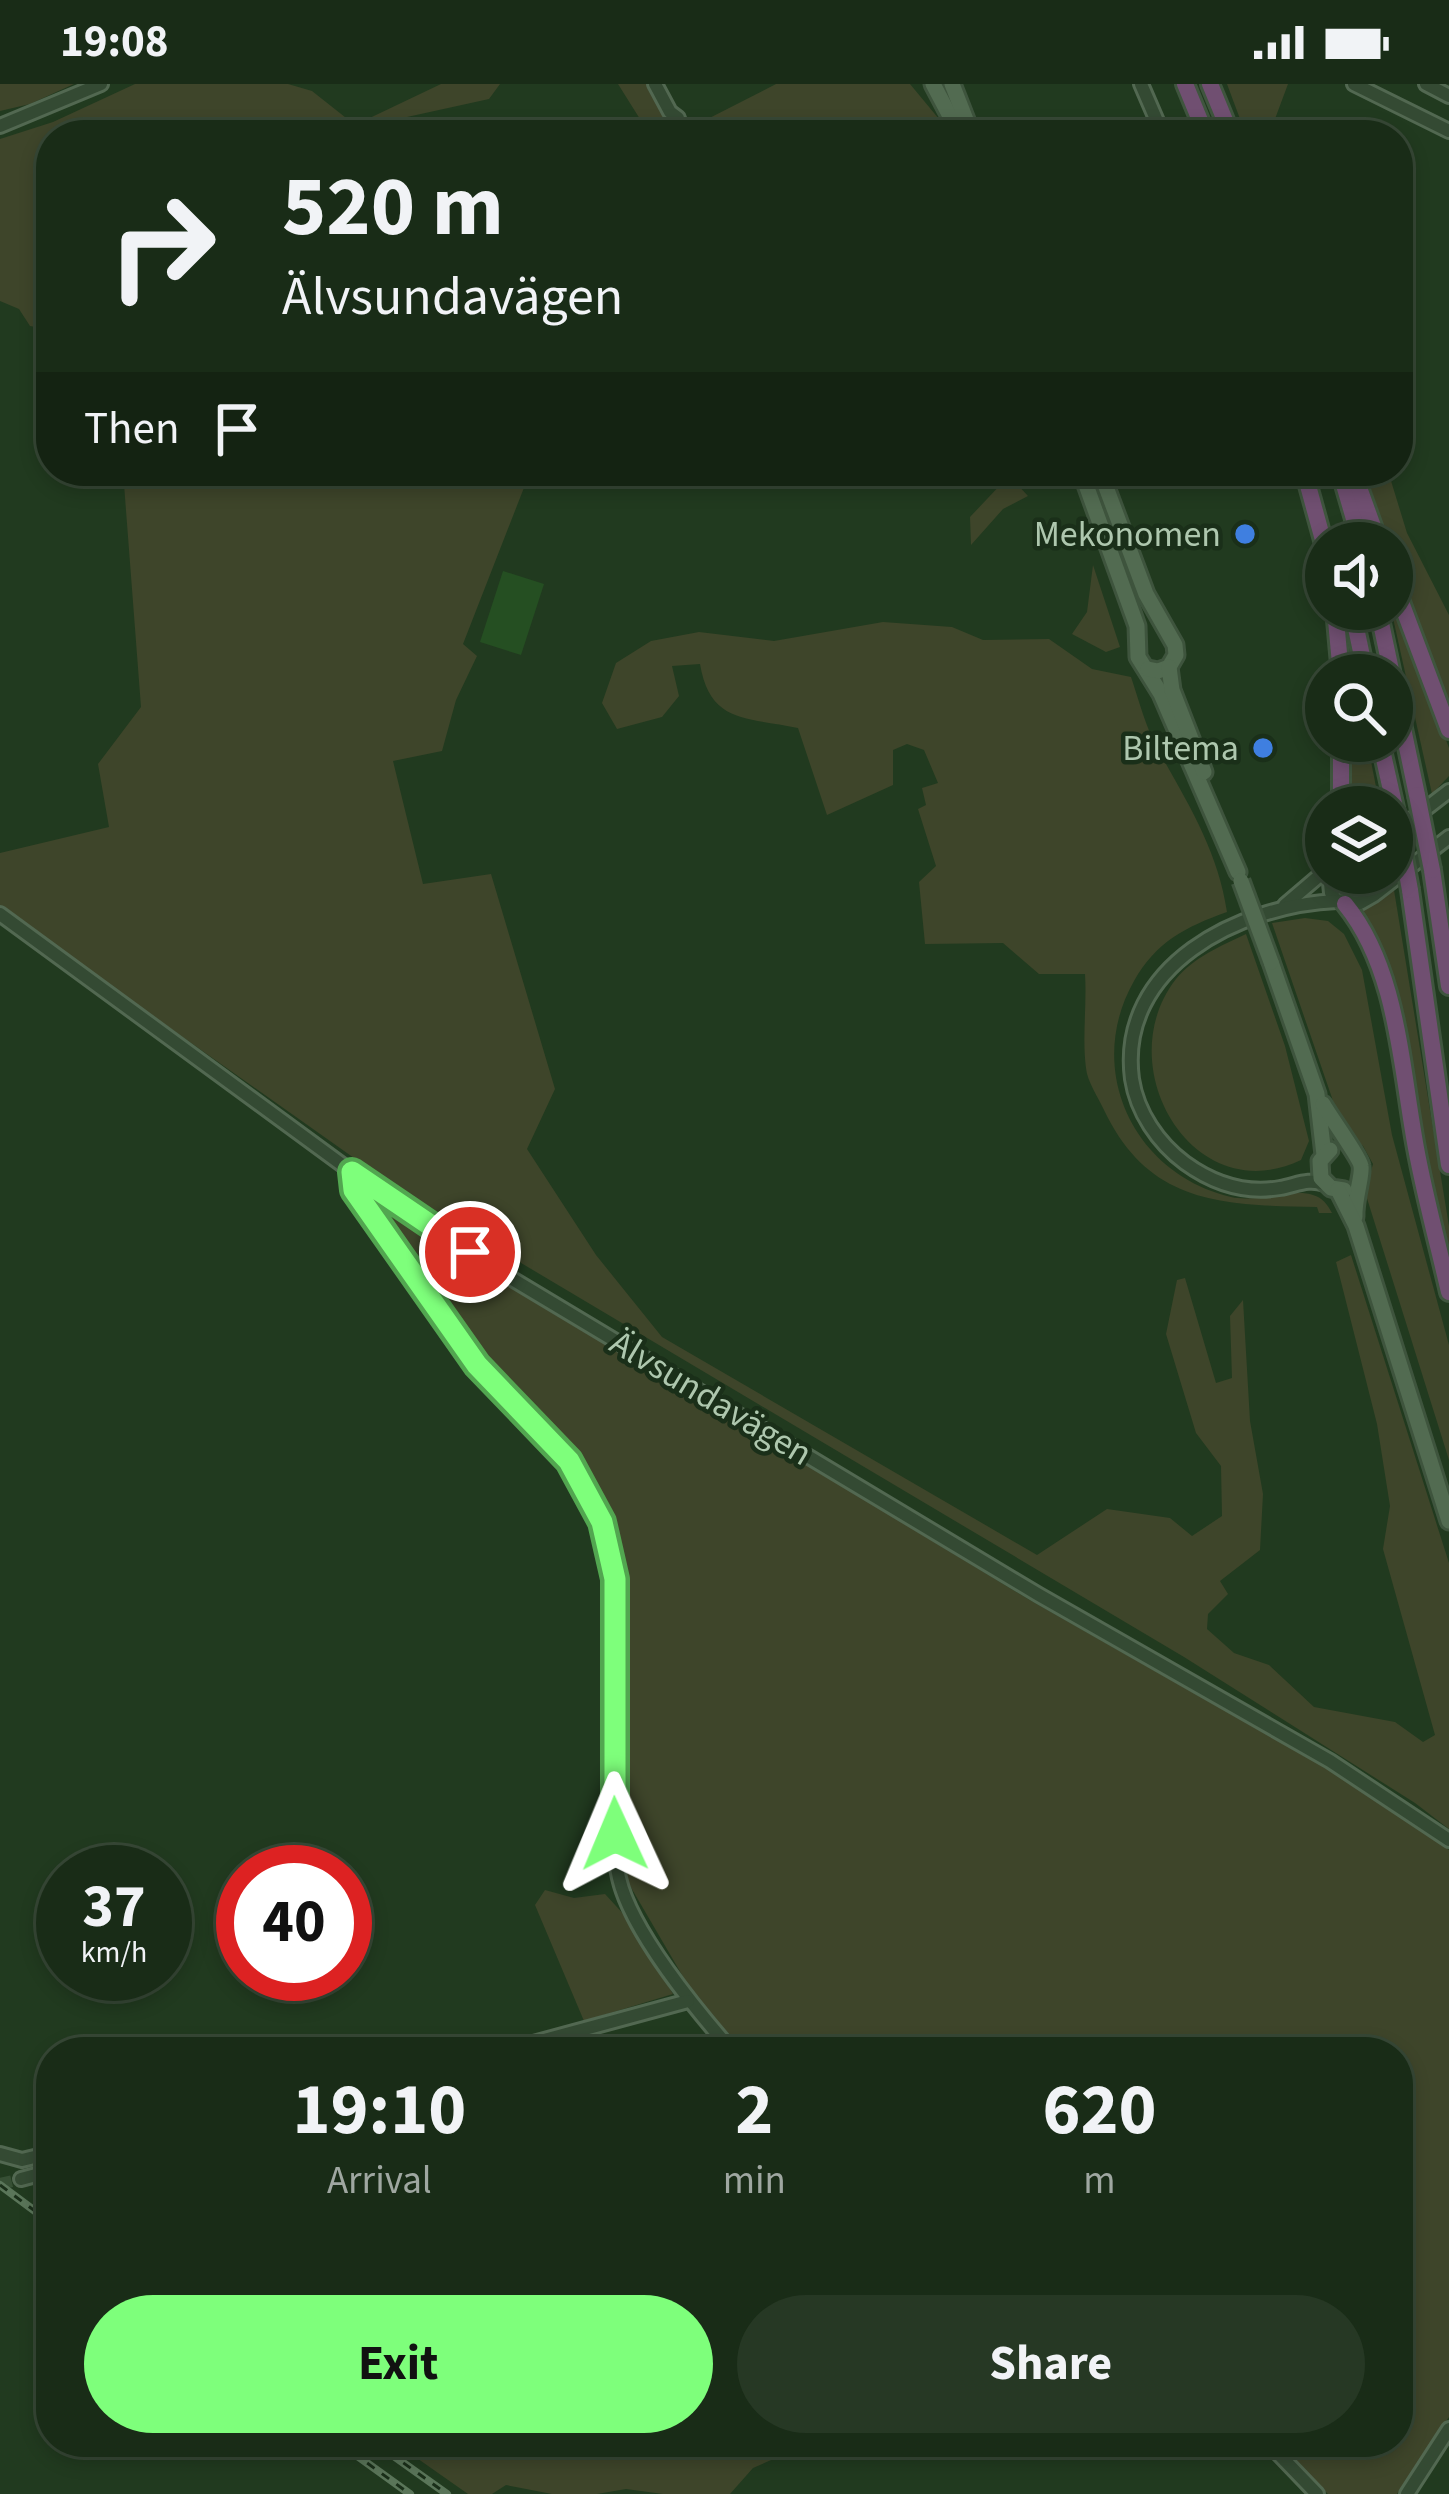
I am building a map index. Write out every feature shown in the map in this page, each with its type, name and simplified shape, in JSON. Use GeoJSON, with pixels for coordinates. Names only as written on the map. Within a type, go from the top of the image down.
{"type":"FeatureCollection","features":[{"type":"Feature","properties":{"kind":"highway"},"geometry":{"type":"LineString","coordinates":[[1185,84],[1200,120]]}},
{"type":"Feature","properties":{"kind":"highway"},"geometry":{"type":"LineString","coordinates":[[1210,84],[1225,120]]}},
{"type":"Feature","properties":{"kind":"highway"},"geometry":{"type":"LineString","coordinates":[[1308,486],[1318,522]]}},
{"type":"Feature","properties":{"kind":"highway"},"geometry":{"type":"LineString","coordinates":[[1318,486],[1329,522]]}},
{"type":"Feature","properties":{"kind":"highway"},"geometry":{"type":"LineString","coordinates":[[1344,486],[1355,522]]}},
{"type":"Feature","properties":{"kind":"highway"},"geometry":{"type":"LineString","coordinates":[[1358,486],[1371,522]]}},
{"type":"Feature","properties":{"kind":"highway"},"geometry":{"type":"LineString","coordinates":[[1412,630],[1449,730]]}},
{"type":"Feature","properties":{"kind":"highway"},"geometry":{"type":"LineString","coordinates":[[1385,762],[1449,1165]]}},
{"type":"Feature","properties":{"kind":"highway"},"geometry":{"type":"LineString","coordinates":[[1410,762],[1449,986]]}},
{"type":"Feature","properties":{"kind":"highway"},"geometry":{"type":"LineString","coordinates":[[1341,903],[1372,941],[1388,998],[1422,1180],[1449,1292]]}},
{"type":"Feature","properties":{"kind":"main road"},"geometry":{"type":"LineString","coordinates":[[934,84],[952,120]]}},
{"type":"Feature","properties":{"kind":"main road"},"geometry":{"type":"LineString","coordinates":[[952,84],[966,120]]}},
{"type":"Feature","properties":{"kind":"main road"},"geometry":{"type":"LineString","coordinates":[[1086,486],[1140,642],[1138,657],[1148,669],[1240,877]]}},
{"type":"Feature","properties":{"kind":"main road"},"geometry":{"type":"LineString","coordinates":[[1106,486],[1146,594],[1176,649],[1169,667],[1172,690],[1317,1094],[1362,1168],[1356,1226]]}},
{"type":"Feature","properties":{"kind":"main road"},"geometry":{"type":"LineString","coordinates":[[1140,642],[1152,633],[1166,634]]}},
{"type":"Feature","properties":{"kind":"main road"},"geometry":{"type":"LineString","coordinates":[[1148,669],[1169,667]]}},
{"type":"Feature","properties":{"kind":"main road"},"geometry":{"type":"LineString","coordinates":[[1317,1094],[1322,1158],[1332,1187],[1356,1226],[1449,1521]]}},
{"type":"Feature","properties":{"kind":"main road"},"geometry":{"type":"LineString","coordinates":[[1322,1158],[1336,1148],[1350,1149]]}},
{"type":"Feature","properties":{"kind":"main road"},"geometry":{"type":"LineString","coordinates":[[1332,1187],[1357,1182]]}},
{"type":"Feature","properties":{"kind":"street"},"geometry":{"type":"LineString","coordinates":[[0,126],[101,84]]}},
{"type":"Feature","properties":{"kind":"street"},"geometry":{"type":"LineString","coordinates":[[656,84],[678,118]]}},
{"type":"Feature","properties":{"kind":"street"},"geometry":{"type":"LineString","coordinates":[[1141,84],[1156,120]]}},
{"type":"Feature","properties":{"kind":"street"},"geometry":{"type":"LineString","coordinates":[[1354,84],[1449,131]]}},
{"type":"Feature","properties":{"kind":"street"},"geometry":{"type":"LineString","coordinates":[[1426,84],[1449,96]]}},
{"type":"Feature","properties":{"kind":"street"},"geometry":{"type":"LineString","coordinates":[[1413,818],[1449,790]]}},
{"type":"Feature","properties":{"kind":"street"},"geometry":{"type":"LineString","coordinates":[[1269,914],[1360,903],[1449,837]]}},
{"type":"Feature","properties":{"kind":"street"},"geometry":{"type":"LineString","coordinates":[[1305,891],[1269,914],[1191,947],[1165,970],[1144,998],[1130,1059],[1134,1090],[1146,1119],[1174,1153],[1228,1186],[1256,1191],[1311,1180],[1332,1187]]}},
{"type":"Feature","properties":{"kind":"street"},"geometry":{"type":"LineString","coordinates":[[1331,894],[1341,903]]}},
{"type":"Feature","properties":{"kind":"street","name":"Älvsundavägen"},"geometry":{"type":"LineString","coordinates":[[0,914],[352,1172],[470,1252],[1040,1595],[1330,1760],[1449,1840]]}},
{"type":"Feature","properties":{"kind":"street"},"geometry":{"type":"LineString","coordinates":[[1284,1188],[1322,1158]]}},
{"type":"Feature","properties":{"kind":"street"},"geometry":{"type":"LineString","coordinates":[[352,1172],[354,1190],[449,1330],[569,1461],[602,1522],[615,1579],[614,1798],[620,1880],[688,2001],[720,2037]]}},
{"type":"Feature","properties":{"kind":"street"},"geometry":{"type":"LineString","coordinates":[[555,2037],[688,2001]]}},
{"type":"Feature","properties":{"kind":"street"},"geometry":{"type":"LineString","coordinates":[[0,2154],[22,2160],[36,2157]]}},
{"type":"Feature","properties":{"kind":"street"},"geometry":{"type":"LineString","coordinates":[[21,2179],[36,2174]]}},
{"type":"Feature","properties":{"kind":"street"},"geometry":{"type":"LineString","coordinates":[[1407,2494],[1449,2429]]}},
{"type":"Feature","properties":{"kind":"street"},"geometry":{"type":"LineString","coordinates":[[1281,2457],[1317,2494]]}},
{"type":"Feature","properties":{"kind":"shaded area"},"geometry":{"type":"Polygon","coordinates":[[[0,84],[74,84],[30,104],[0,111],[0,84]]]}},
{"type":"Feature","properties":{"kind":"shaded area"},"geometry":{"type":"Polygon","coordinates":[[[135,84],[288,84],[312,91],[349,120],[57,120],[135,84]]]}},
{"type":"Feature","properties":{"kind":"shaded area"},"geometry":{"type":"Polygon","coordinates":[[[441,84],[500,84],[489,99],[398,119],[365,120],[441,84]]]}},
{"type":"Feature","properties":{"kind":"shaded area"},"geometry":{"type":"Polygon","coordinates":[[[618,84],[648,84],[667,120],[641,120],[618,84]]]}},
{"type":"Feature","properties":{"kind":"shaded area"},"geometry":{"type":"Polygon","coordinates":[[[776,84],[910,84],[939,119],[706,120],[776,84]]]}},
{"type":"Feature","properties":{"kind":"shaded area"},"geometry":{"type":"Polygon","coordinates":[[[1227,84],[1288,84],[1275,120],[1240,120],[1227,84]]]}},
{"type":"Feature","properties":{"kind":"shaded area"},"geometry":{"type":"Polygon","coordinates":[[[36,127],[36,327],[19,309],[0,301],[0,139],[36,127]]]}},
{"type":"Feature","properties":{"kind":"shaded area"},"geometry":{"type":"Polygon","coordinates":[[[124,486],[525,486],[463,644],[477,656],[456,700],[442,751],[393,761],[423,884],[491,874],[555,1089],[527,1149],[596,1255],[662,1337],[1037,1555],[1107,1509],[1170,1518],[1192,1536],[1222,1516],[1221,1466],[1196,1433],[1166,1334],[1177,1280],[1185,1278],[1216,1383],[1232,1378],[1230,1316],[1243,1300],[1250,1421],[1263,1494],[1260,1550],[1220,1581],[1228,1594],[1208,1614],[1207,1629],[1234,1653],[1269,1665],[1314,1707],[1395,1722],[1423,1742],[1435,1735],[1383,1549],[1390,1506],[1377,1424],[1336,1262],[1351,1255],[1449,1563],[1449,1829],[1184,1657],[371,1170],[0,908],[0,853],[109,827],[98,764],[141,707],[124,486]]]}},
{"type":"Feature","properties":{"kind":"shaded area"},"geometry":{"type":"Polygon","coordinates":[[[999,486],[1019,486],[1028,496],[1003,509],[971,545],[970,517],[999,486]]]}},
{"type":"Feature","properties":{"kind":"shaded area"},"geometry":{"type":"Polygon","coordinates":[[[1369,486],[1393,486],[1404,522],[1382,522],[1369,486]]]}},
{"type":"Feature","properties":{"kind":"shaded area"},"geometry":{"type":"Polygon","coordinates":[[[1413,545],[1449,615],[1449,713],[1413,611],[1413,545]]]}},
{"type":"Feature","properties":{"kind":"shaded area"},"geometry":{"type":"Polygon","coordinates":[[[1093,565],[1120,647],[1106,652],[1072,634],[1087,612],[1093,565]]]}},
{"type":"Feature","properties":{"kind":"shaded area"},"geometry":{"type":"Polygon","coordinates":[[[503,571],[544,584],[521,655],[480,642],[503,571]]]}},
{"type":"Feature","properties":{"kind":"shaded area"},"geometry":{"type":"Polygon","coordinates":[[[883,622],[952,627],[983,640],[1049,639],[1092,669],[1131,677],[1153,740],[1209,847],[1227,912],[1173,938],[1134,981],[1120,1015],[1114,1049],[1117,1082],[1127,1113],[1144,1142],[1167,1166],[1197,1185],[1241,1198],[1313,1195],[1332,1213],[1319,1213],[1317,1207],[1220,1200],[1166,1182],[1122,1141],[1088,1078],[1085,974],[1039,974],[1003,943],[925,944],[919,882],[936,866],[918,809],[926,805],[922,788],[938,783],[924,750],[907,744],[893,750],[893,785],[827,815],[798,728],[747,719],[722,708],[705,684],[700,664],[672,666],[679,696],[662,717],[617,729],[602,703],[616,663],[651,641],[699,632],[774,641],[883,622]]]}},
{"type":"Feature","properties":{"kind":"shaded area"},"geometry":{"type":"Polygon","coordinates":[[[1396,630],[1405,630],[1449,748],[1449,776],[1432,794],[1413,708],[1413,654],[1401,654],[1396,630]]]}},
{"type":"Feature","properties":{"kind":"shaded area"},"geometry":{"type":"Polygon","coordinates":[[[1347,762],[1371,762],[1376,786],[1348,786],[1347,762]]]}},
{"type":"Feature","properties":{"kind":"shaded area"},"geometry":{"type":"Polygon","coordinates":[[[1384,894],[1395,894],[1449,1226],[1449,1267],[1394,995],[1357,912],[1384,894]]]}},
{"type":"Feature","properties":{"kind":"shaded area"},"geometry":{"type":"Polygon","coordinates":[[[1305,918],[1328,921],[1344,934],[1362,970],[1392,1135],[1449,1345],[1449,1460],[1365,1192],[1373,1164],[1363,1146],[1343,1130],[1272,923],[1305,918]]]}},
{"type":"Feature","properties":{"kind":"shaded area"},"geometry":{"type":"Polygon","coordinates":[[[1246,934],[1285,1046],[1309,1141],[1301,1160],[1262,1171],[1226,1166],[1196,1149],[1172,1122],[1157,1088],[1152,1051],[1157,1014],[1176,979],[1199,958],[1246,934]]]}},
{"type":"Feature","properties":{"kind":"shaded area"},"geometry":{"type":"Polygon","coordinates":[[[368,1187],[463,1256],[1028,1599],[1376,1796],[1449,1850],[1449,2417],[1397,2494],[1328,2494],[1290,2457],[1413,2457],[1413,2037],[731,2037],[692,1992],[626,1879],[623,1573],[608,1523],[585,1474],[482,1363],[366,1193],[368,1187]]]}},
{"type":"Feature","properties":{"kind":"shaded area"},"geometry":{"type":"Polygon","coordinates":[[[545,1890],[574,1898],[605,1894],[627,1918],[673,1994],[584,2021],[535,1905],[545,1890]]]}},
{"type":"Feature","properties":{"kind":"shaded area"},"geometry":{"type":"Polygon","coordinates":[[[415,2457],[778,2457],[753,2468],[730,2494],[626,2489],[552,2494],[506,2485],[492,2494],[468,2494],[415,2457]]]}},
{"type":"Feature","properties":{"kind":"tunnel"},"geometry":{"type":"LineString","coordinates":[[0,2184],[21,2179]]}},
{"type":"Feature","properties":{"kind":"railway"},"geometry":{"type":"LineString","coordinates":[[0,2185],[36,2212]]}},
{"type":"Feature","properties":{"kind":"railway"},"geometry":{"type":"LineString","coordinates":[[359,2457],[410,2494]]}},
{"type":"Feature","properties":{"kind":"railway"},"geometry":{"type":"LineString","coordinates":[[395,2457],[447,2494]]}},
{"type":"Feature","properties":{"kind":"place","name":"Mekonomen"},"geometry":{"type":"Point","coordinates":[1245,534]}},
{"type":"Feature","properties":{"kind":"place","name":"Biltema"},"geometry":{"type":"Point","coordinates":[1263,748]}},
{"type":"Feature","properties":{"kind":"route"},"geometry":{"type":"LineString","coordinates":[[470,1252],[352,1172],[354,1190],[449,1330],[569,1461],[602,1522],[615,1579],[615,1834]]}}]}
